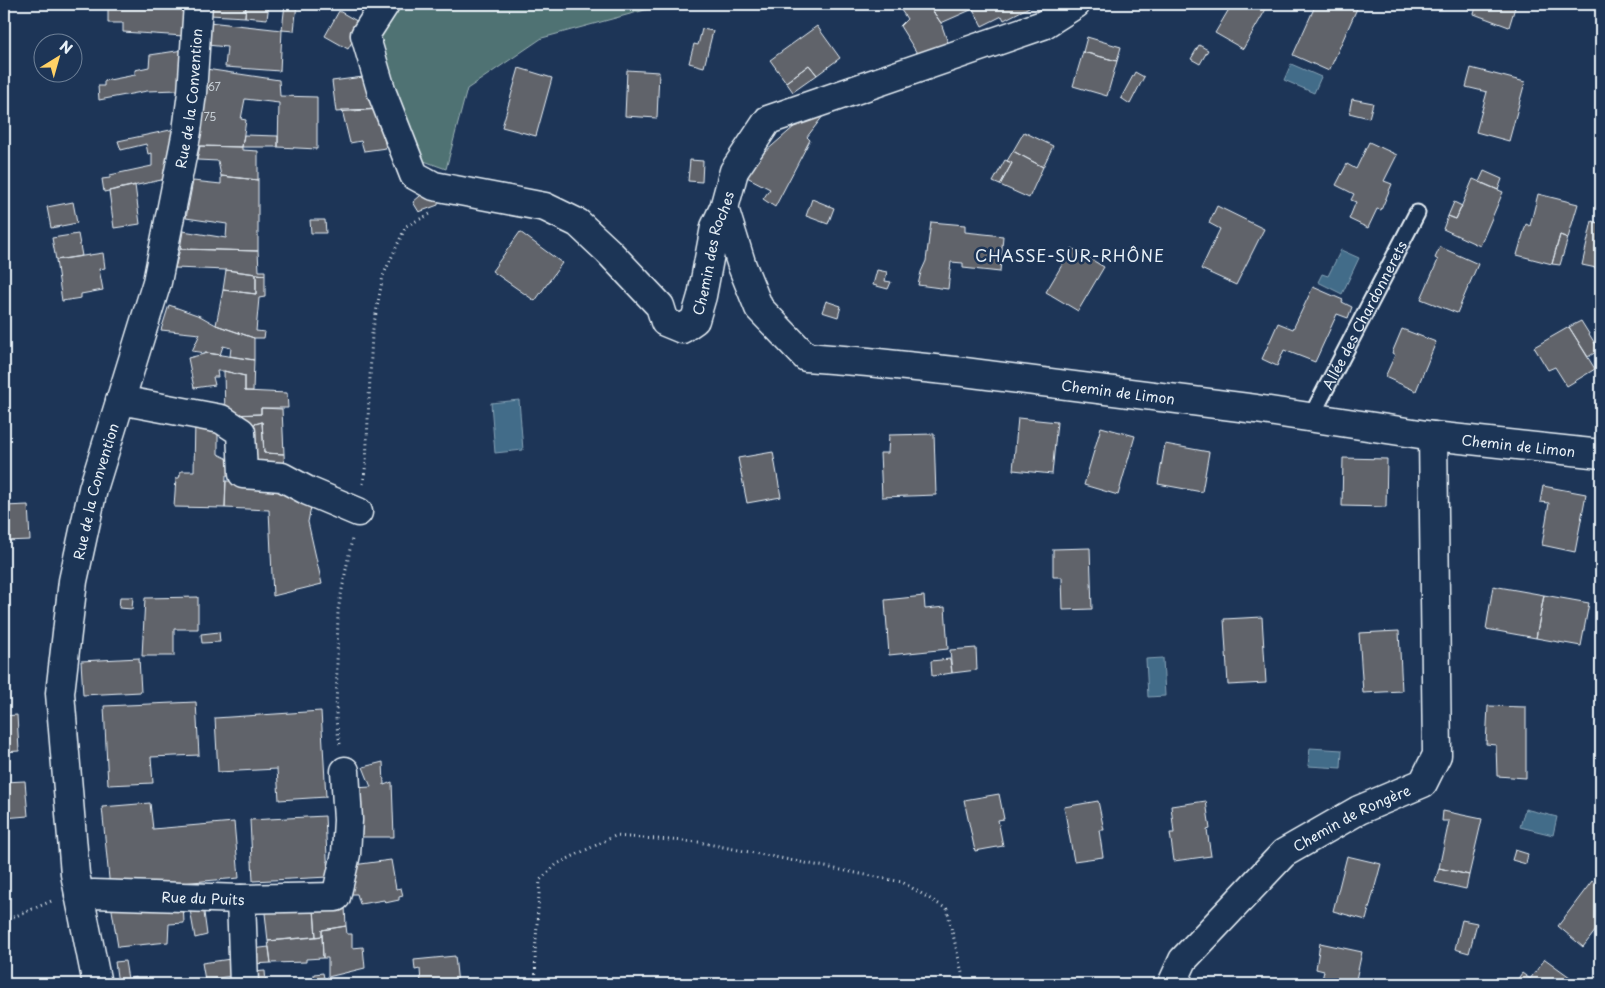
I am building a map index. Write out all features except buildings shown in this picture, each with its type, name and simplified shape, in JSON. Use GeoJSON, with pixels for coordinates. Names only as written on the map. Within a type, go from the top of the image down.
{"type":"FeatureCollection","features":[{"type":"Feature","properties":{"kind":"street","name":"Rue de la Convention"},"geometry":{"type":"LineString","coordinates":[[97,984],[75,874],[60,693],[72,581],[93,489],[156,282],[187,132],[192,93],[198,4]]}},
{"type":"Feature","properties":{"kind":"street","name":"Chemin des Roches"},"geometry":{"type":"LineString","coordinates":[[385,4],[365,35],[382,93],[414,175],[434,186],[458,189],[545,207],[578,223],[608,251],[660,306],[664,322],[682,329],[696,320],[715,227],[724,208],[734,171],[768,120],[1042,25],[1076,4]]}},
{"type":"Feature","properties":{"kind":"street","name":"Chemin de Limon"},"geometry":{"type":"LineString","coordinates":[[724,208],[742,266],[759,308],[806,357],[973,374],[1256,409],[1433,436],[1601,454]]}},
{"type":"Feature","properties":{"kind":"street"},"geometry":{"type":"LineString","coordinates":[[120,400],[221,419],[241,432],[243,474],[282,477],[308,491],[358,512]]}},
{"type":"Feature","properties":{"kind":"street","name":"Chemin de Rongère"},"geometry":{"type":"LineString","coordinates":[[1172,984],[1183,960],[1284,853],[1359,810],[1423,783],[1437,755],[1433,436]]}},
{"type":"Feature","properties":{"kind":"street"},"geometry":{"type":"LineString","coordinates":[[241,898],[336,897],[346,854],[348,820],[345,771]]}},
{"type":"Feature","properties":{"kind":"street","name":"Rue du Puits"},"geometry":{"type":"LineString","coordinates":[[79,895],[241,898],[244,984]]}},
{"type":"Feature","properties":{"kind":"lane","name":"Allée des Chardonnerets"},"geometry":{"type":"LineString","coordinates":[[1311,418],[1418,213]]}},
{"type":"Feature","properties":{"kind":"path"},"geometry":{"type":"LineString","coordinates":[[345,771],[336,721],[338,610],[366,463],[372,334],[383,276],[406,226],[447,205],[458,189]]}},
{"type":"Feature","properties":{"kind":"path"},"geometry":{"type":"LineString","coordinates":[[536,984],[534,954],[540,880],[557,864],[614,836],[698,842],[902,882],[947,909],[963,984]]}},
{"type":"Feature","properties":{"kind":"path"},"geometry":{"type":"LineString","coordinates":[[4,921],[49,901],[79,895]]}},
{"type":"Feature","properties":{"kind":"green space"},"geometry":{"type":"Polygon","coordinates":[[[394,4],[667,4],[542,38],[467,89],[446,169],[424,161],[377,58],[374,32],[394,4]]]}},
{"type":"Feature","properties":{"kind":"water"},"geometry":{"type":"Polygon","coordinates":[[[1291,64],[1321,77],[1314,93],[1284,80],[1291,64]]]}},
{"type":"Feature","properties":{"kind":"water"},"geometry":{"type":"Polygon","coordinates":[[[1341,250],[1359,258],[1342,294],[1318,282],[1322,274],[1328,276],[1341,250]]]}},
{"type":"Feature","properties":{"kind":"water"},"geometry":{"type":"Polygon","coordinates":[[[519,400],[523,450],[495,453],[491,403],[519,400]]]}},
{"type":"Feature","properties":{"kind":"water"},"geometry":{"type":"Polygon","coordinates":[[[1163,658],[1165,696],[1148,697],[1146,659],[1163,658]]]}},
{"type":"Feature","properties":{"kind":"water"},"geometry":{"type":"Polygon","coordinates":[[[1310,748],[1342,750],[1341,768],[1308,766],[1310,748]]]}},
{"type":"Feature","properties":{"kind":"water"},"geometry":{"type":"Polygon","coordinates":[[[1525,809],[1557,817],[1553,835],[1520,827],[1525,809]]]}},
{"type":"Feature","properties":{"kind":"district","name":"CHASSE-SUR-RHÔNE"},"geometry":{"type":"Point","coordinates":[1070,255]}}]}
